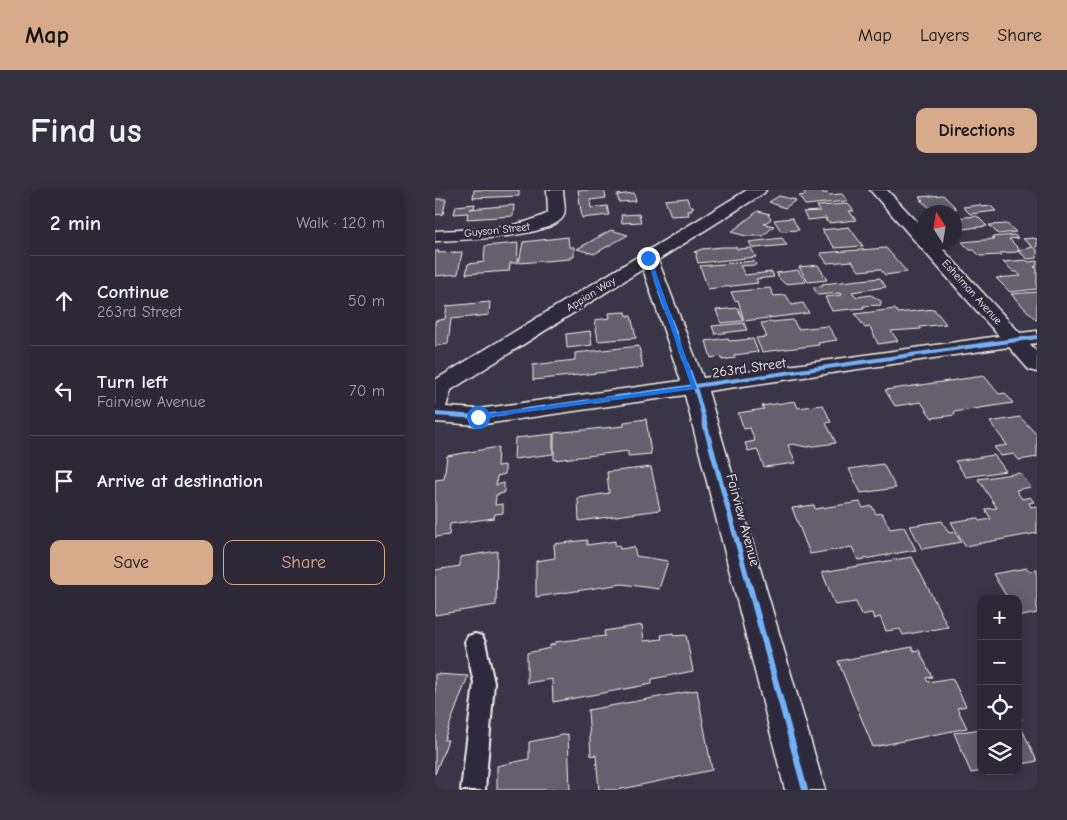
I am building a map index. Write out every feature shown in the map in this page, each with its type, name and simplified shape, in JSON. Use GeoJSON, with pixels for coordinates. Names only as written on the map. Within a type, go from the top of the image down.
{"type":"FeatureCollection","features":[{"type":"Feature","properties":{"kind":"street","name":"Guyson Street"},"geometry":{"type":"LineString","coordinates":[[435,236],[527,229],[544,223],[556,215],[555,190]]}},
{"type":"Feature","properties":{"kind":"street","name":"Appian Way"},"geometry":{"type":"LineString","coordinates":[[435,406],[441,387],[758,190]]}},
{"type":"Feature","properties":{"kind":"street","name":"Eshelman Avenue"},"geometry":{"type":"LineString","coordinates":[[878,190],[917,233]]}},
{"type":"Feature","properties":{"kind":"street","name":"Eshelman Avenue"},"geometry":{"type":"LineString","coordinates":[[933,250],[1026,338],[1037,365]]}},
{"type":"Feature","properties":{"kind":"street","name":"Fairview Avenue"},"geometry":{"type":"LineString","coordinates":[[648,258],[695,387],[805,790]]}},
{"type":"Feature","properties":{"kind":"street","name":"263rd Street"},"geometry":{"type":"LineString","coordinates":[[435,414],[478,417],[1026,338]]}},
{"type":"Feature","properties":{"kind":"lane"},"geometry":{"type":"LineString","coordinates":[[473,790],[484,683],[475,642]]}},
{"type":"Feature","properties":{"kind":"building"},"geometry":{"type":"Polygon","coordinates":[[[474,190],[519,190],[519,196],[473,198],[474,190]]]}},
{"type":"Feature","properties":{"kind":"building"},"geometry":{"type":"Polygon","coordinates":[[[578,190],[604,190],[606,198],[590,200],[591,208],[607,206],[609,215],[582,218],[578,190]]]}},
{"type":"Feature","properties":{"kind":"building"},"geometry":{"type":"Polygon","coordinates":[[[820,190],[829,195],[842,194],[848,201],[805,205],[799,196],[806,195],[803,191],[820,190]]]}},
{"type":"Feature","properties":{"kind":"building"},"geometry":{"type":"Polygon","coordinates":[[[634,193],[636,201],[619,202],[617,195],[634,193]]]}},
{"type":"Feature","properties":{"kind":"building"},"geometry":{"type":"Polygon","coordinates":[[[943,195],[953,205],[926,205],[919,197],[943,195]]]}},
{"type":"Feature","properties":{"kind":"building"},"geometry":{"type":"Polygon","coordinates":[[[779,196],[796,200],[785,208],[769,202],[779,196]]]}},
{"type":"Feature","properties":{"kind":"building"},"geometry":{"type":"Polygon","coordinates":[[[687,198],[689,204],[694,207],[691,209],[692,211],[688,211],[689,215],[671,216],[665,200],[687,198]]]}},
{"type":"Feature","properties":{"kind":"building"},"geometry":{"type":"Polygon","coordinates":[[[435,199],[446,199],[443,214],[435,215],[435,199]]]}},
{"type":"Feature","properties":{"kind":"building"},"geometry":{"type":"Polygon","coordinates":[[[475,204],[474,208],[470,209],[514,205],[513,216],[467,219],[468,213],[454,214],[456,206],[475,204]]]}},
{"type":"Feature","properties":{"kind":"building"},"geometry":{"type":"Polygon","coordinates":[[[848,204],[854,211],[849,211],[856,220],[829,223],[825,220],[827,220],[826,218],[808,220],[803,212],[820,211],[817,206],[848,204]]]}},
{"type":"Feature","properties":{"kind":"building"},"geometry":{"type":"Polygon","coordinates":[[[980,205],[982,207],[991,206],[996,211],[970,214],[963,207],[980,205]]]}},
{"type":"Feature","properties":{"kind":"building"},"geometry":{"type":"Polygon","coordinates":[[[758,211],[770,214],[768,215],[771,219],[764,224],[774,226],[763,236],[746,236],[731,232],[758,211]]]}},
{"type":"Feature","properties":{"kind":"building"},"geometry":{"type":"Polygon","coordinates":[[[639,214],[641,222],[622,223],[621,215],[639,214]]]}},
{"type":"Feature","properties":{"kind":"building"},"geometry":{"type":"Polygon","coordinates":[[[977,216],[987,226],[962,229],[962,217],[977,216]]]}},
{"type":"Feature","properties":{"kind":"building"},"geometry":{"type":"Polygon","coordinates":[[[792,218],[799,230],[781,231],[774,220],[792,218]]]}},
{"type":"Feature","properties":{"kind":"building"},"geometry":{"type":"Polygon","coordinates":[[[1007,224],[1016,232],[998,234],[989,225],[1007,224]]]}},
{"type":"Feature","properties":{"kind":"building"},"geometry":{"type":"Polygon","coordinates":[[[849,227],[863,246],[835,248],[822,230],[849,227]]]}},
{"type":"Feature","properties":{"kind":"building"},"geometry":{"type":"Polygon","coordinates":[[[611,230],[628,235],[594,254],[577,249],[611,230]]]}},
{"type":"Feature","properties":{"kind":"building"},"geometry":{"type":"Polygon","coordinates":[[[1014,235],[1018,238],[1009,239],[1019,249],[1017,252],[1000,253],[1002,255],[980,256],[962,242],[994,239],[992,237],[1014,235]]]}},
{"type":"Feature","properties":{"kind":"building"},"geometry":{"type":"Polygon","coordinates":[[[568,237],[569,247],[574,247],[574,257],[570,257],[570,259],[519,263],[523,242],[568,237]]]}},
{"type":"Feature","properties":{"kind":"building"},"geometry":{"type":"Polygon","coordinates":[[[782,238],[787,245],[755,248],[749,242],[782,238]]]}},
{"type":"Feature","properties":{"kind":"building"},"geometry":{"type":"Polygon","coordinates":[[[1023,239],[1037,239],[1037,247],[1035,248],[1037,250],[1037,258],[1028,259],[1018,251],[1033,247],[1023,239]]]}},
{"type":"Feature","properties":{"kind":"building"},"geometry":{"type":"Polygon","coordinates":[[[518,243],[517,263],[510,263],[509,271],[466,274],[468,264],[484,262],[485,246],[518,243]]]}},
{"type":"Feature","properties":{"kind":"building"},"geometry":{"type":"Polygon","coordinates":[[[722,247],[751,248],[756,257],[698,263],[697,253],[694,252],[702,249],[722,247]]]}},
{"type":"Feature","properties":{"kind":"building"},"geometry":{"type":"Polygon","coordinates":[[[886,248],[907,272],[885,275],[880,269],[859,271],[852,261],[827,263],[820,253],[886,248]]]}},
{"type":"Feature","properties":{"kind":"building"},"geometry":{"type":"Polygon","coordinates":[[[435,251],[439,251],[438,253],[462,252],[458,274],[435,276],[435,251]]]}},
{"type":"Feature","properties":{"kind":"building"},"geometry":{"type":"Polygon","coordinates":[[[1026,260],[1028,262],[1037,261],[1037,266],[1034,267],[1037,268],[1037,289],[1010,292],[996,278],[1021,276],[1003,262],[1026,260]]]}},
{"type":"Feature","properties":{"kind":"building"},"geometry":{"type":"Polygon","coordinates":[[[754,261],[756,265],[740,266],[745,275],[772,272],[774,277],[756,279],[758,283],[708,289],[700,266],[754,261]]]}},
{"type":"Feature","properties":{"kind":"building"},"geometry":{"type":"Polygon","coordinates":[[[818,265],[827,280],[808,282],[799,267],[818,265]]]}},
{"type":"Feature","properties":{"kind":"building"},"geometry":{"type":"Polygon","coordinates":[[[798,270],[806,282],[785,284],[776,273],[798,270]]]}},
{"type":"Feature","properties":{"kind":"building"},"geometry":{"type":"Polygon","coordinates":[[[880,278],[886,287],[852,292],[857,297],[871,295],[881,301],[881,305],[863,306],[864,308],[832,311],[825,297],[842,295],[841,293],[818,295],[813,287],[823,286],[822,284],[880,278]]]}},
{"type":"Feature","properties":{"kind":"building"},"geometry":{"type":"Polygon","coordinates":[[[770,288],[774,296],[786,295],[792,305],[803,303],[809,313],[744,321],[738,300],[735,301],[731,292],[770,288]]]}},
{"type":"Feature","properties":{"kind":"building"},"geometry":{"type":"Polygon","coordinates":[[[1037,292],[1037,320],[1036,320],[1011,294],[1037,292]]]}},
{"type":"Feature","properties":{"kind":"building"},"geometry":{"type":"Polygon","coordinates":[[[490,302],[489,315],[451,319],[448,344],[435,346],[435,321],[445,319],[447,306],[490,302]]]}},
{"type":"Feature","properties":{"kind":"building"},"geometry":{"type":"Polygon","coordinates":[[[738,308],[743,321],[721,323],[716,310],[738,308]]]}},
{"type":"Feature","properties":{"kind":"building"},"geometry":{"type":"Polygon","coordinates":[[[895,309],[898,313],[934,309],[946,324],[920,327],[921,329],[891,331],[898,341],[878,344],[870,327],[865,328],[855,314],[895,309]]]}},
{"type":"Feature","properties":{"kind":"building"},"geometry":{"type":"Polygon","coordinates":[[[626,312],[627,316],[631,316],[636,338],[598,341],[595,320],[610,318],[609,313],[626,312]]]}},
{"type":"Feature","properties":{"kind":"building"},"geometry":{"type":"Polygon","coordinates":[[[793,320],[798,329],[828,326],[837,340],[818,343],[819,345],[762,352],[756,338],[767,337],[761,323],[793,320]]]}},
{"type":"Feature","properties":{"kind":"building"},"geometry":{"type":"Polygon","coordinates":[[[744,323],[747,330],[715,334],[712,326],[744,323]]]}},
{"type":"Feature","properties":{"kind":"building"},"geometry":{"type":"Polygon","coordinates":[[[590,331],[592,345],[567,348],[566,334],[590,331]]]}},
{"type":"Feature","properties":{"kind":"building"},"geometry":{"type":"Polygon","coordinates":[[[728,338],[729,341],[753,339],[758,352],[734,355],[735,358],[722,360],[721,356],[711,358],[706,341],[728,338]]]}},
{"type":"Feature","properties":{"kind":"building"},"geometry":{"type":"Polygon","coordinates":[[[639,346],[643,368],[533,380],[533,365],[575,360],[575,353],[639,346]]]}},
{"type":"Feature","properties":{"kind":"building"},"geometry":{"type":"Polygon","coordinates":[[[984,376],[999,394],[1005,393],[1013,403],[954,412],[955,415],[932,418],[921,402],[895,406],[885,390],[984,376]]]}},
{"type":"Feature","properties":{"kind":"building"},"geometry":{"type":"Polygon","coordinates":[[[795,401],[798,408],[823,405],[831,422],[826,423],[836,443],[806,447],[793,444],[788,445],[796,463],[764,467],[757,449],[748,451],[745,443],[755,441],[750,428],[744,429],[738,413],[764,409],[762,406],[795,401]]]}},
{"type":"Feature","properties":{"kind":"building"},"geometry":{"type":"Polygon","coordinates":[[[1020,417],[1037,435],[1037,457],[1019,460],[1014,454],[1001,456],[994,447],[1007,445],[990,422],[1020,417]]]}},
{"type":"Feature","properties":{"kind":"building"},"geometry":{"type":"Polygon","coordinates":[[[646,419],[651,454],[628,456],[628,451],[554,460],[554,433],[624,426],[624,422],[646,419]]]}},
{"type":"Feature","properties":{"kind":"building"},"geometry":{"type":"Polygon","coordinates":[[[553,434],[553,454],[514,459],[515,438],[553,434]]]}},
{"type":"Feature","properties":{"kind":"building"},"geometry":{"type":"Polygon","coordinates":[[[498,447],[497,466],[505,465],[505,474],[497,476],[496,485],[504,483],[504,493],[496,495],[495,505],[503,504],[503,513],[495,514],[494,518],[450,524],[449,535],[435,537],[435,480],[444,479],[447,456],[498,447]]]}},
{"type":"Feature","properties":{"kind":"building"},"geometry":{"type":"Polygon","coordinates":[[[994,455],[1006,471],[966,477],[955,461],[994,455]]]}},
{"type":"Feature","properties":{"kind":"building"},"geometry":{"type":"Polygon","coordinates":[[[883,464],[896,488],[861,493],[849,469],[883,464]]]}},
{"type":"Feature","properties":{"kind":"building"},"geometry":{"type":"Polygon","coordinates":[[[651,467],[660,510],[579,521],[578,498],[609,493],[607,472],[651,467]]]}},
{"type":"Feature","properties":{"kind":"building"},"geometry":{"type":"Polygon","coordinates":[[[1020,473],[1031,487],[1016,490],[1022,499],[1030,497],[1034,502],[1029,503],[1031,507],[1037,506],[1037,533],[965,546],[951,522],[977,518],[979,521],[991,519],[985,509],[997,508],[978,479],[1020,473]]]}},
{"type":"Feature","properties":{"kind":"building"},"geometry":{"type":"Polygon","coordinates":[[[860,502],[863,508],[872,506],[876,514],[882,513],[890,529],[904,527],[916,550],[858,560],[852,547],[810,554],[792,508],[814,505],[815,509],[860,502]]]}},
{"type":"Feature","properties":{"kind":"building"},"geometry":{"type":"Polygon","coordinates":[[[942,521],[949,533],[955,532],[961,542],[922,549],[910,526],[942,521]]]}},
{"type":"Feature","properties":{"kind":"building"},"geometry":{"type":"Polygon","coordinates":[[[587,540],[587,545],[615,541],[615,546],[619,545],[620,549],[634,547],[636,556],[668,561],[659,589],[622,584],[536,597],[536,561],[555,558],[554,544],[587,540]]]}},
{"type":"Feature","properties":{"kind":"building"},"geometry":{"type":"Polygon","coordinates":[[[497,551],[496,605],[435,615],[435,570],[460,566],[460,557],[497,551]]]}},
{"type":"Feature","properties":{"kind":"building"},"geometry":{"type":"Polygon","coordinates":[[[912,557],[948,627],[903,635],[900,629],[886,631],[880,617],[874,619],[872,613],[861,615],[856,602],[835,605],[822,572],[912,557]]]}},
{"type":"Feature","properties":{"kind":"building"},"geometry":{"type":"Polygon","coordinates":[[[1027,568],[1029,571],[1037,570],[1037,613],[1022,616],[1022,595],[1006,595],[993,574],[1027,568]]]}},
{"type":"Feature","properties":{"kind":"building"},"geometry":{"type":"Polygon","coordinates":[[[642,625],[644,641],[662,639],[661,635],[673,633],[673,636],[686,635],[693,671],[652,679],[652,684],[553,702],[552,679],[527,683],[527,653],[550,648],[550,645],[555,644],[555,642],[605,636],[604,631],[642,625]]]}},
{"type":"Feature","properties":{"kind":"building"},"geometry":{"type":"Polygon","coordinates":[[[912,647],[914,651],[919,650],[932,677],[926,678],[928,682],[952,678],[966,706],[957,708],[967,728],[873,747],[838,661],[912,647]]]}},
{"type":"Feature","properties":{"kind":"building"},"geometry":{"type":"Polygon","coordinates":[[[435,674],[468,676],[444,740],[448,740],[435,774],[435,674]]]}},
{"type":"Feature","properties":{"kind":"building"},"geometry":{"type":"Polygon","coordinates":[[[697,690],[712,770],[617,790],[599,790],[596,755],[591,756],[588,710],[697,690]]]}},
{"type":"Feature","properties":{"kind":"building"},"geometry":{"type":"Polygon","coordinates":[[[1022,729],[1037,761],[1022,764],[1022,729]]]}},
{"type":"Feature","properties":{"kind":"building"},"geometry":{"type":"Polygon","coordinates":[[[977,730],[977,772],[971,773],[954,733],[977,730]]]}},
{"type":"Feature","properties":{"kind":"building"},"geometry":{"type":"Polygon","coordinates":[[[568,734],[570,790],[497,790],[497,766],[529,759],[529,742],[568,734]]]}},
{"type":"Feature","properties":{"kind":"cycle path"},"geometry":{"type":"LineString","coordinates":[[648,258],[695,387],[805,790]]}},
{"type":"Feature","properties":{"kind":"cycle path"},"geometry":{"type":"LineString","coordinates":[[435,414],[478,417],[1037,337]]}},
{"type":"Feature","properties":{"kind":"route"},"geometry":{"type":"LineString","coordinates":[[478,417],[695,387],[648,258]]}}]}
